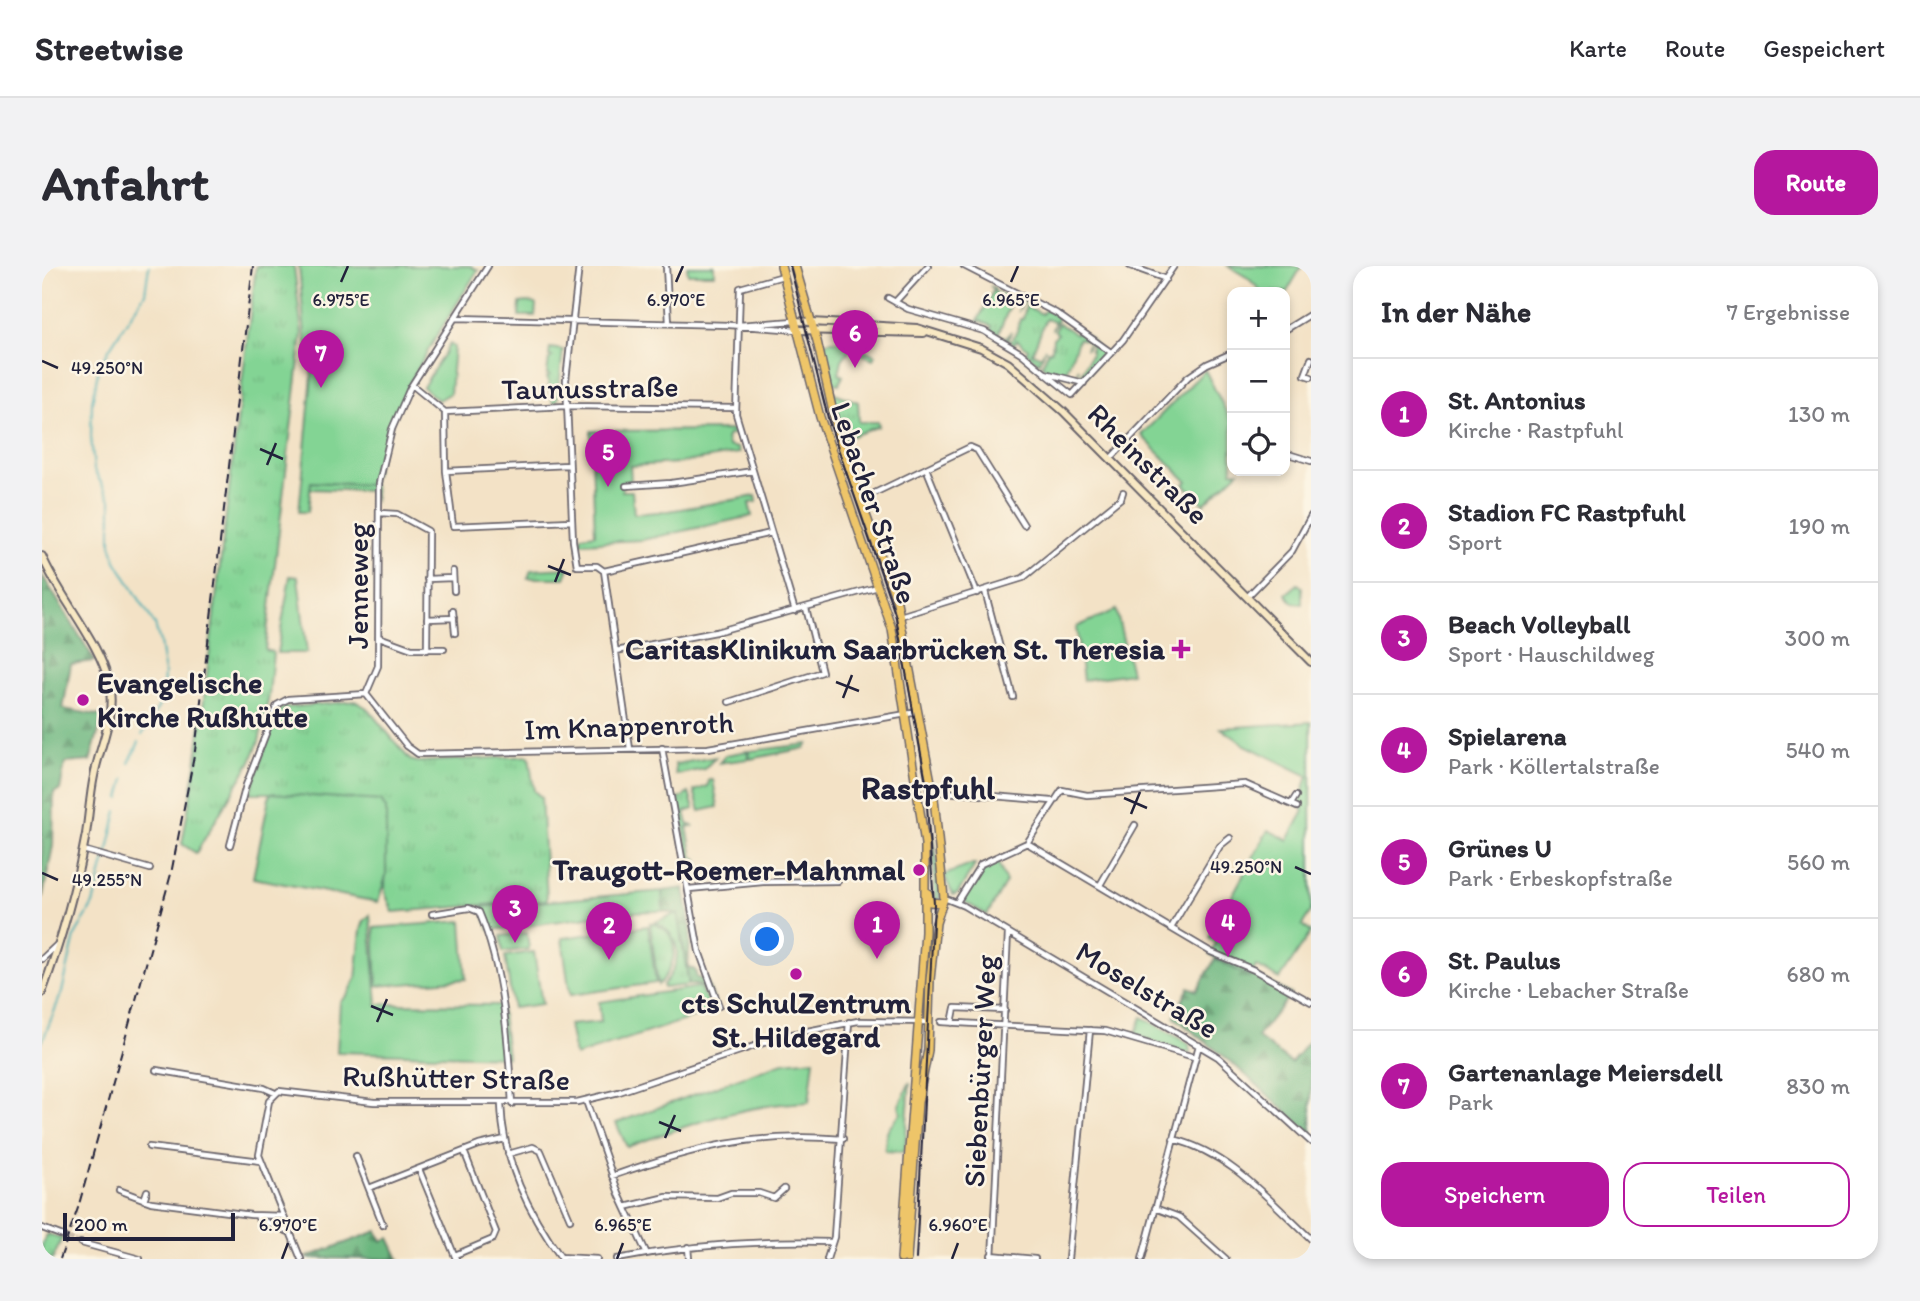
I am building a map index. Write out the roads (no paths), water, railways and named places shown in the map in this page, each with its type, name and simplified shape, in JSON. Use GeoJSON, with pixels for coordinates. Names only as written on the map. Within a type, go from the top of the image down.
{"type":"FeatureCollection","features":[{"type":"Feature","properties":{"kind":"main road","name":"Lebacher Straße"},"geometry":{"type":"LineString","coordinates":[[781,266],[822,425],[892,629],[907,715]]}},
{"type":"Feature","properties":{"kind":"main road","name":"Lebacher Straße"},"geometry":{"type":"LineString","coordinates":[[795,266],[839,439],[900,616],[918,712]]}},
{"type":"Feature","properties":{"kind":"main road"},"geometry":{"type":"LineString","coordinates":[[822,425],[826,422],[832,424],[839,439]]}},
{"type":"Feature","properties":{"kind":"main road"},"geometry":{"type":"LineString","coordinates":[[907,1259],[922,1085],[927,1060],[936,923],[943,900],[933,791],[918,712]]}},
{"type":"Feature","properties":{"kind":"main road"},"geometry":{"type":"LineString","coordinates":[[907,715],[925,844],[928,900],[934,904],[943,900]]}},
{"type":"Feature","properties":{"kind":"main road"},"geometry":{"type":"LineString","coordinates":[[901,1259],[927,885]]}},
{"type":"Feature","properties":{"kind":"main road"},"geometry":{"type":"LineString","coordinates":[[915,1060],[918,1083],[922,1085]]}},
{"type":"Feature","properties":{"kind":"street","name":"Jenneweg"},"geometry":{"type":"LineString","coordinates":[[366,694],[378,666],[379,483],[395,420],[412,385],[488,266]]}},
{"type":"Feature","properties":{"kind":"street"},"geometry":{"type":"LineString","coordinates":[[579,266],[566,406],[571,522],[577,566],[602,570],[771,533]]}},
{"type":"Feature","properties":{"kind":"street"},"geometry":{"type":"LineString","coordinates":[[666,266],[669,323]]}},
{"type":"Feature","properties":{"kind":"street"},"geometry":{"type":"LineString","coordinates":[[895,302],[928,266]]}},
{"type":"Feature","properties":{"kind":"street"},"geometry":{"type":"LineString","coordinates":[[964,266],[1062,316],[1112,353]]}},
{"type":"Feature","properties":{"kind":"street"},"geometry":{"type":"LineString","coordinates":[[1130,266],[1166,279]]}},
{"type":"Feature","properties":{"kind":"street"},"geometry":{"type":"LineString","coordinates":[[888,298],[908,309],[984,331],[1021,353],[1072,395],[1112,353],[1174,266]]}},
{"type":"Feature","properties":{"kind":"street"},"geometry":{"type":"LineString","coordinates":[[783,275],[740,288],[735,408],[794,611]]}},
{"type":"Feature","properties":{"kind":"street"},"geometry":{"type":"LineString","coordinates":[[1290,327],[1311,314]]}},
{"type":"Feature","properties":{"kind":"street","name":"Rheinstraße"},"geometry":{"type":"LineString","coordinates":[[455,318],[795,326],[929,333],[981,348],[1017,368],[1111,458],[1311,662]]}},
{"type":"Feature","properties":{"kind":"street","name":"Rheinstraße"},"geometry":{"type":"LineString","coordinates":[[738,325],[795,326]]}},
{"type":"Feature","properties":{"kind":"street"},"geometry":{"type":"LineString","coordinates":[[1111,458],[1194,372],[1227,356]]}},
{"type":"Feature","properties":{"kind":"street"},"geometry":{"type":"LineString","coordinates":[[1308,376],[1311,359]]}},
{"type":"Feature","properties":{"kind":"street"},"geometry":{"type":"LineString","coordinates":[[1045,373],[1084,383]]}},
{"type":"Feature","properties":{"kind":"street"},"geometry":{"type":"LineString","coordinates":[[412,385],[445,412],[446,471],[456,528],[571,522]]}},
{"type":"Feature","properties":{"kind":"street","name":"Taunusstraße"},"geometry":{"type":"LineString","coordinates":[[445,412],[566,406],[735,408]]}},
{"type":"Feature","properties":{"kind":"street"},"geometry":{"type":"LineString","coordinates":[[860,501],[965,449],[975,448],[1024,525]]}},
{"type":"Feature","properties":{"kind":"street"},"geometry":{"type":"LineString","coordinates":[[1290,455],[1311,461]]}},
{"type":"Feature","properties":{"kind":"street"},"geometry":{"type":"LineString","coordinates":[[446,471],[568,465]]}},
{"type":"Feature","properties":{"kind":"street"},"geometry":{"type":"LineString","coordinates":[[926,468],[977,593]]}},
{"type":"Feature","properties":{"kind":"street"},"geometry":{"type":"LineString","coordinates":[[626,486],[675,483],[752,471]]}},
{"type":"Feature","properties":{"kind":"street"},"geometry":{"type":"LineString","coordinates":[[900,616],[1011,583],[1033,571],[1121,499],[1123,492]]}},
{"type":"Feature","properties":{"kind":"street"},"geometry":{"type":"LineString","coordinates":[[380,513],[397,514],[426,528],[426,650]]}},
{"type":"Feature","properties":{"kind":"street"},"geometry":{"type":"LineString","coordinates":[[1247,597],[1292,551],[1311,516]]}},
{"type":"Feature","properties":{"kind":"street"},"geometry":{"type":"LineString","coordinates":[[42,556],[58,591],[103,665],[109,683],[111,709],[92,784],[83,850],[60,943],[42,993]]}},
{"type":"Feature","properties":{"kind":"street"},"geometry":{"type":"LineString","coordinates":[[602,570],[630,749]]}},
{"type":"Feature","properties":{"kind":"street"},"geometry":{"type":"LineString","coordinates":[[453,571],[454,590]]}},
{"type":"Feature","properties":{"kind":"street"},"geometry":{"type":"LineString","coordinates":[[427,579],[453,578]]}},
{"type":"Feature","properties":{"kind":"street"},"geometry":{"type":"LineString","coordinates":[[616,651],[716,632],[879,587]]}},
{"type":"Feature","properties":{"kind":"street"},"geometry":{"type":"LineString","coordinates":[[985,591],[1013,697]]}},
{"type":"Feature","properties":{"kind":"street"},"geometry":{"type":"LineString","coordinates":[[729,702],[822,671],[806,608]]}},
{"type":"Feature","properties":{"kind":"street"},"geometry":{"type":"LineString","coordinates":[[453,611],[455,633]]}},
{"type":"Feature","properties":{"kind":"street"},"geometry":{"type":"LineString","coordinates":[[427,619],[454,618]]}},
{"type":"Feature","properties":{"kind":"street"},"geometry":{"type":"LineString","coordinates":[[379,637],[405,647],[444,649]]}},
{"type":"Feature","properties":{"kind":"street"},"geometry":{"type":"LineString","coordinates":[[230,845],[246,785],[277,705],[288,699],[366,694]]}},
{"type":"Feature","properties":{"kind":"street","name":"Im Knappenroth"},"geometry":{"type":"LineString","coordinates":[[366,694],[407,746],[418,754],[741,745],[918,712]]}},
{"type":"Feature","properties":{"kind":"street"},"geometry":{"type":"LineString","coordinates":[[662,748],[703,967],[719,1006]]}},
{"type":"Feature","properties":{"kind":"street"},"geometry":{"type":"LineString","coordinates":[[957,902],[981,864],[1027,843],[1052,801],[1062,790],[1087,795],[1237,784],[1262,789],[1294,806],[1296,796]]}},
{"type":"Feature","properties":{"kind":"street"},"geometry":{"type":"LineString","coordinates":[[933,791],[1052,801]]}},
{"type":"Feature","properties":{"kind":"street"},"geometry":{"type":"LineString","coordinates":[[1100,885],[1135,824]]}},
{"type":"Feature","properties":{"kind":"street"},"geometry":{"type":"LineString","coordinates":[[1171,928],[1220,846],[1230,838]]}},
{"type":"Feature","properties":{"kind":"street"},"geometry":{"type":"LineString","coordinates":[[1027,843],[1212,953],[1254,970],[1311,1002]]}},
{"type":"Feature","properties":{"kind":"street"},"geometry":{"type":"LineString","coordinates":[[83,850],[150,869]]}},
{"type":"Feature","properties":{"kind":"street"},"geometry":{"type":"LineString","coordinates":[[688,889],[763,882],[838,881]]}},
{"type":"Feature","properties":{"kind":"street","name":"Moselstraße"},"geometry":{"type":"LineString","coordinates":[[943,900],[957,902],[1225,1062],[1311,1142]]}},
{"type":"Feature","properties":{"kind":"street"},"geometry":{"type":"LineString","coordinates":[[432,914],[469,908],[479,912],[482,919],[500,985],[507,1031],[512,1104]]}},
{"type":"Feature","properties":{"kind":"street","name":"Siebenbürger Weg"},"geometry":{"type":"LineString","coordinates":[[991,1257],[1009,932]]}},
{"type":"Feature","properties":{"kind":"street"},"geometry":{"type":"LineString","coordinates":[[42,959],[54,944],[60,943]]}},
{"type":"Feature","properties":{"kind":"street"},"geometry":{"type":"LineString","coordinates":[[952,1023],[955,1008],[1005,1010]]}},
{"type":"Feature","properties":{"kind":"street"},"geometry":{"type":"LineString","coordinates":[[827,1259],[832,1242],[843,1139],[849,1022]]}},
{"type":"Feature","properties":{"kind":"street","name":"Rußhütter Straße"},"geometry":{"type":"LineString","coordinates":[[156,1070],[264,1087],[275,1093],[292,1091],[374,1102],[512,1104],[586,1101],[787,1035],[849,1022],[929,1022]]}},
{"type":"Feature","properties":{"kind":"street"},"geometry":{"type":"LineString","coordinates":[[941,1022],[1121,1034],[1194,1057]]}},
{"type":"Feature","properties":{"kind":"street"},"geometry":{"type":"LineString","coordinates":[[1068,1259],[1090,1030]]}},
{"type":"Feature","properties":{"kind":"street"},"geometry":{"type":"LineString","coordinates":[[1142,1259],[1199,1045]]}},
{"type":"Feature","properties":{"kind":"street"},"geometry":{"type":"LineString","coordinates":[[275,1093],[269,1101],[259,1148],[261,1161],[302,1259]]}},
{"type":"Feature","properties":{"kind":"street"},"geometry":{"type":"LineString","coordinates":[[586,1101],[612,1176],[646,1252]]}},
{"type":"Feature","properties":{"kind":"street"},"geometry":{"type":"LineString","coordinates":[[501,1104],[508,1154],[528,1206],[561,1258],[597,1259]]}},
{"type":"Feature","properties":{"kind":"street"},"geometry":{"type":"LineString","coordinates":[[612,1176],[691,1150],[734,1140],[801,1136],[843,1139]]}},
{"type":"Feature","properties":{"kind":"street"},"geometry":{"type":"LineString","coordinates":[[369,1188],[464,1151],[505,1139]]}},
{"type":"Feature","properties":{"kind":"street"},"geometry":{"type":"LineString","coordinates":[[1173,1139],[1199,1147],[1225,1161],[1311,1239]]}},
{"type":"Feature","properties":{"kind":"street"},"geometry":{"type":"LineString","coordinates":[[149,1147],[261,1161]]}},
{"type":"Feature","properties":{"kind":"street"},"geometry":{"type":"LineString","coordinates":[[508,1154],[533,1147],[541,1152],[570,1219]]}},
{"type":"Feature","properties":{"kind":"street"},"geometry":{"type":"LineString","coordinates":[[419,1169],[456,1257],[493,1240],[496,1232],[464,1151]]}},
{"type":"Feature","properties":{"kind":"street"},"geometry":{"type":"LineString","coordinates":[[356,1156],[383,1225]]}},
{"type":"Feature","properties":{"kind":"street"},"geometry":{"type":"LineString","coordinates":[[625,1208],[667,1197],[717,1198],[731,1194],[759,1193],[774,1198],[784,1189]]}},
{"type":"Feature","properties":{"kind":"street"},"geometry":{"type":"LineString","coordinates":[[119,1190],[144,1200],[251,1215],[284,1216]]}},
{"type":"Feature","properties":{"kind":"street"},"geometry":{"type":"LineString","coordinates":[[144,1200],[147,1191]]}},
{"type":"Feature","properties":{"kind":"street"},"geometry":{"type":"LineString","coordinates":[[1155,1208],[1179,1217],[1226,1259]]}},
{"type":"Feature","properties":{"kind":"street"},"geometry":{"type":"LineString","coordinates":[[251,1215],[291,1233]]}},
{"type":"Feature","properties":{"kind":"street"},"geometry":{"type":"LineString","coordinates":[[42,1228],[63,1236]]}},
{"type":"Feature","properties":{"kind":"street"},"geometry":{"type":"LineString","coordinates":[[617,1259],[688,1247],[767,1241],[832,1242]]}},
{"type":"Feature","properties":{"kind":"street"},"geometry":{"type":"LineString","coordinates":[[81,1243],[117,1257],[140,1259]]}},
{"type":"Feature","properties":{"kind":"street"},"geometry":{"type":"LineString","coordinates":[[688,1247],[689,1259]]}},
{"type":"Feature","properties":{"kind":"street"},"geometry":{"type":"LineString","coordinates":[[991,1257],[1035,1259]]}},
{"type":"Feature","properties":{"kind":"waterway"},"geometry":{"type":"LineString","coordinates":[[142,735],[163,699],[164,669],[160,642],[155,625],[116,561],[111,544],[111,501],[94,470],[91,436],[92,402],[98,372],[109,349],[145,293],[149,266]]}},
{"type":"Feature","properties":{"kind":"waterway"},"geometry":{"type":"LineString","coordinates":[[129,763],[139,742]]}},
{"type":"Feature","properties":{"kind":"waterway"},"geometry":{"type":"LineString","coordinates":[[120,798],[125,779]]}},
{"type":"Feature","properties":{"kind":"waterway"},"geometry":{"type":"LineString","coordinates":[[107,854],[117,811]]}},
{"type":"Feature","properties":{"kind":"waterway"},"geometry":{"type":"LineString","coordinates":[[42,1042],[62,992],[75,936],[93,904],[105,859]]}},
{"type":"Feature","properties":{"kind":"tunnel"},"geometry":{"type":"LineString","coordinates":[[63,1236],[81,1243]]}},
{"type":"Feature","properties":{"kind":"tram line"},"geometry":{"type":"LineString","coordinates":[[790,266],[829,422],[896,617],[925,777],[934,904],[916,1259]]}},
{"type":"Feature","properties":{"kind":"railway"},"geometry":{"type":"LineString","coordinates":[[60,1259],[78,1208],[171,874],[195,751],[253,266]]}},
{"type":"Feature","properties":{"kind":"place","name":"St. Paulus"},"geometry":{"type":"Point","coordinates":[855,368]}},
{"type":"Feature","properties":{"kind":"place","name":"Gartenanlage Meiersdell"},"geometry":{"type":"Point","coordinates":[321,388]}},
{"type":"Feature","properties":{"kind":"place","name":"Grünes U"},"geometry":{"type":"Point","coordinates":[608,487]}},
{"type":"Feature","properties":{"kind":"place","name":"CaritasKlinikum Saarbrücken St. Theresia"},"geometry":{"type":"Point","coordinates":[1181,649]}},
{"type":"Feature","properties":{"kind":"place","name":"Evangelische Kirche Rußhütte"},"geometry":{"type":"Point","coordinates":[83,700]}},
{"type":"Feature","properties":{"kind":"place","name":"Traugott-Roemer-Mahnmal"},"geometry":{"type":"Point","coordinates":[919,870]}},
{"type":"Feature","properties":{"kind":"place","name":"Beach Volleyball"},"geometry":{"type":"Point","coordinates":[515,943]}},
{"type":"Feature","properties":{"kind":"place","name":"Spielarena"},"geometry":{"type":"Point","coordinates":[1228,957]}},
{"type":"Feature","properties":{"kind":"place","name":"St. Antonius"},"geometry":{"type":"Point","coordinates":[877,959]}},
{"type":"Feature","properties":{"kind":"place","name":"Stadion FC Rastpfuhl"},"geometry":{"type":"Point","coordinates":[609,960]}},
{"type":"Feature","properties":{"kind":"place","name":"cts SchulZentrum St. Hildegard"},"geometry":{"type":"Point","coordinates":[796,974]}},
{"type":"Feature","properties":{"kind":"district","name":"Rastpfuhl"},"geometry":{"type":"Point","coordinates":[928,788]}}]}
